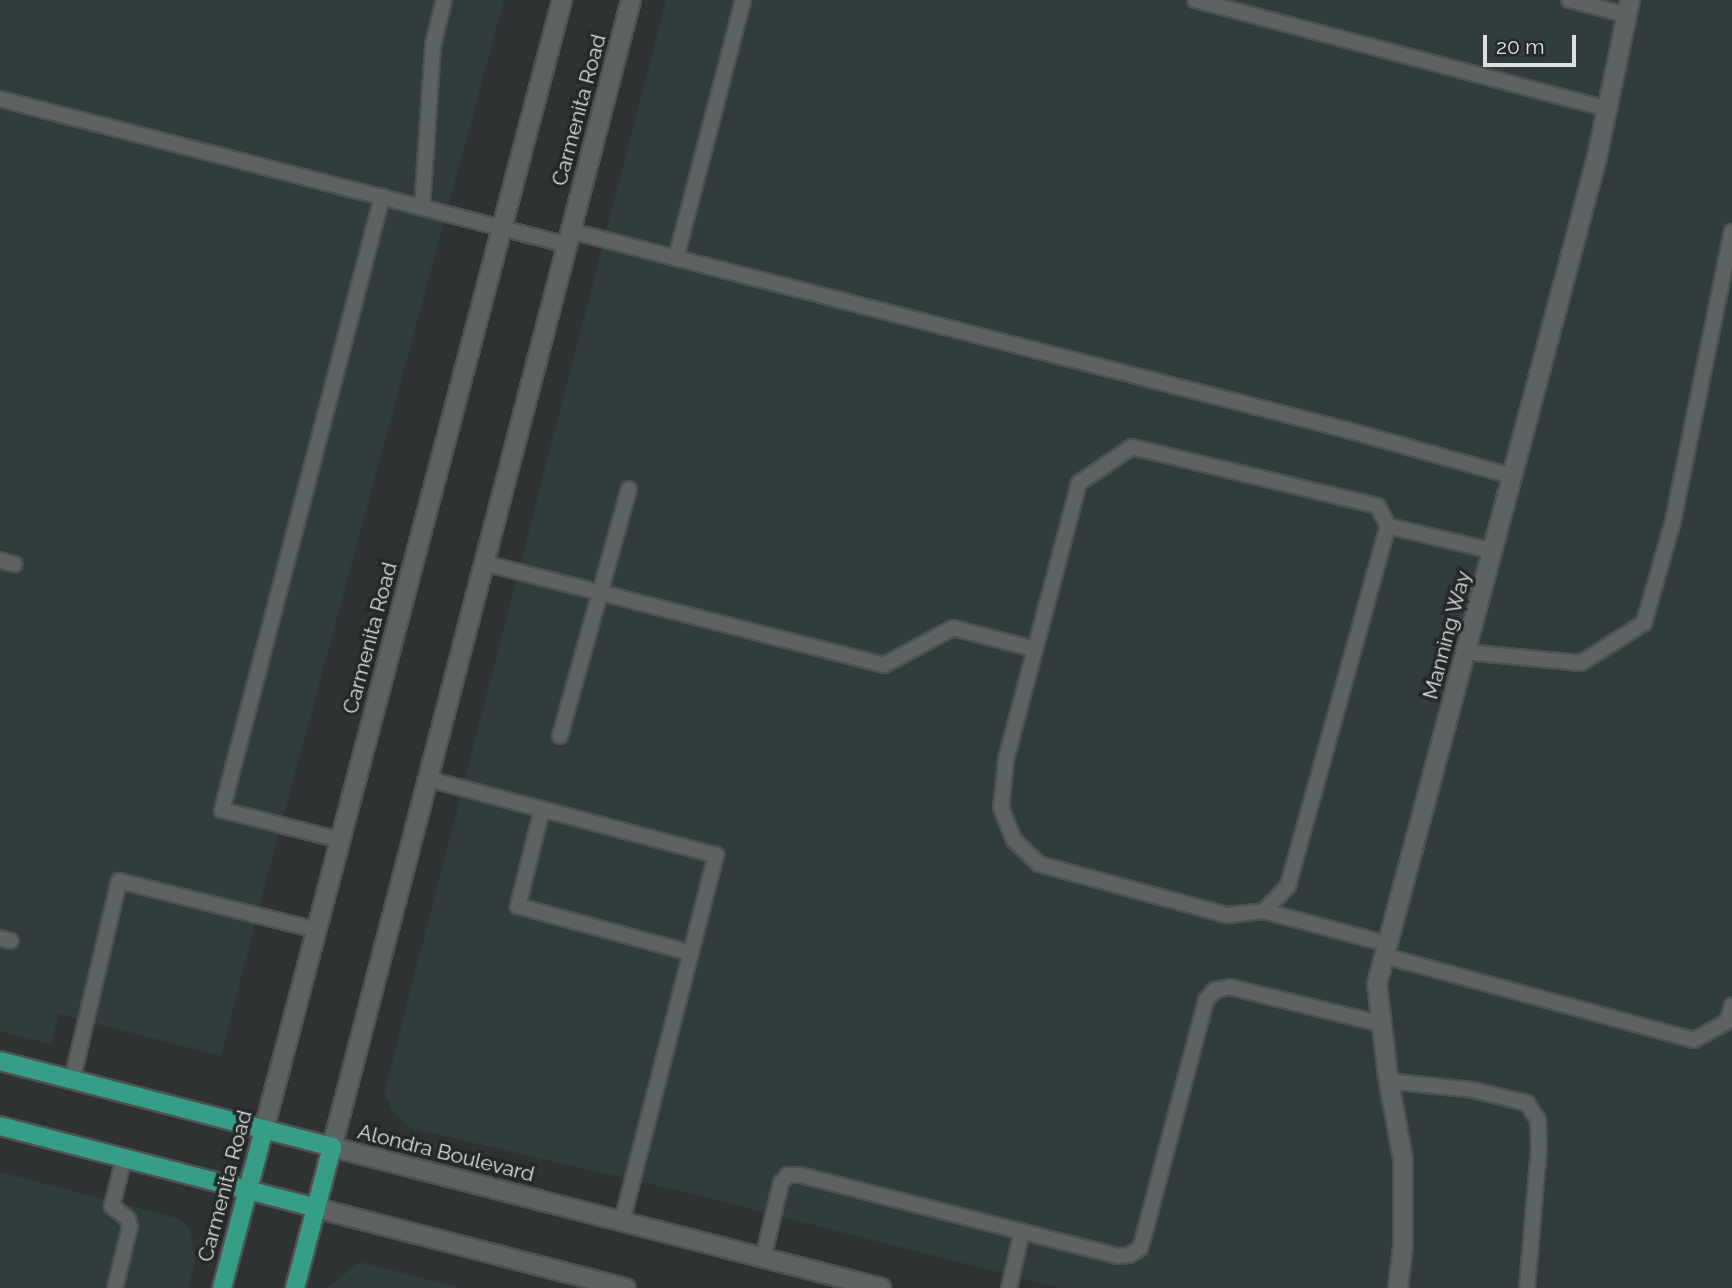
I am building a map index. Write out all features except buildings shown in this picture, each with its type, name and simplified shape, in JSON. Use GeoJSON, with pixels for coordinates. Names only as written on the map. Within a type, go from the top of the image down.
{"type":"FeatureCollection","features":[{"type":"Feature","properties":{"kind":"main road","name":"Carmenita Road"},"geometry":{"type":"LineString","coordinates":[[222,1288],[562,0]]}},
{"type":"Feature","properties":{"kind":"main road","name":"Carmenita Road"},"geometry":{"type":"LineString","coordinates":[[295,1288],[631,0]]}},
{"type":"Feature","properties":{"kind":"main road","name":"Manning Way"},"geometry":{"type":"LineString","coordinates":[[1398,1288],[1403,1246],[1403,1159],[1388,1081],[1377,984],[1493,551],[1607,109],[1629,8]]}},
{"type":"Feature","properties":{"kind":"main road","name":"Alondra Boulevard"},"geometry":{"type":"LineString","coordinates":[[0,1061],[881,1288]]}},
{"type":"Feature","properties":{"kind":"main road"},"geometry":{"type":"LineString","coordinates":[[0,1126],[626,1288]]}},
{"type":"Feature","properties":{"kind":"lane"},"geometry":{"type":"LineString","coordinates":[[422,208],[433,45],[444,0]]}},
{"type":"Feature","properties":{"kind":"lane"},"geometry":{"type":"LineString","coordinates":[[676,258],[743,0]]}},
{"type":"Feature","properties":{"kind":"lane"},"geometry":{"type":"LineString","coordinates":[[1195,0],[1607,109]]}},
{"type":"Feature","properties":{"kind":"lane"},"geometry":{"type":"LineString","coordinates":[[1569,0],[1629,8]]}},
{"type":"Feature","properties":{"kind":"lane"},"geometry":{"type":"LineString","coordinates":[[0,99],[502,228],[676,258],[1347,430],[1512,476]]}},
{"type":"Feature","properties":{"kind":"lane"},"geometry":{"type":"LineString","coordinates":[[340,840],[222,810],[382,197]]}},
{"type":"Feature","properties":{"kind":"lane"},"geometry":{"type":"LineString","coordinates":[[1465,652],[1581,663],[1644,623],[1673,521],[1732,232]]}},
{"type":"Feature","properties":{"kind":"lane"},"geometry":{"type":"LineString","coordinates":[[1264,911],[1288,886],[1388,526],[1378,506],[1132,447],[1079,483],[1006,760],[1000,808],[1014,840],[1040,864],[1227,915],[1264,911],[1694,1040],[1728,1021],[1732,1004]]}},
{"type":"Feature","properties":{"kind":"lane"},"geometry":{"type":"LineString","coordinates":[[560,736],[629,489]]}},
{"type":"Feature","properties":{"kind":"lane"},"geometry":{"type":"LineString","coordinates":[[1388,526],[1493,551]]}},
{"type":"Feature","properties":{"kind":"lane"},"geometry":{"type":"LineString","coordinates":[[484,563],[884,666],[953,628],[1035,649]]}},
{"type":"Feature","properties":{"kind":"lane"},"geometry":{"type":"LineString","coordinates":[[428,779],[716,855],[622,1221]]}},
{"type":"Feature","properties":{"kind":"lane"},"geometry":{"type":"LineString","coordinates":[[542,809],[518,906],[691,953]]}},
{"type":"Feature","properties":{"kind":"lane"},"geometry":{"type":"LineString","coordinates":[[72,1080],[119,881],[317,930]]}},
{"type":"Feature","properties":{"kind":"lane"},"geometry":{"type":"LineString","coordinates":[[763,1258],[781,1183],[788,1175],[800,1175],[1118,1255],[1129,1255],[1140,1248],[1206,1000],[1215,990],[1230,987],[1382,1024]]}},
{"type":"Feature","properties":{"kind":"lane"},"geometry":{"type":"LineString","coordinates":[[1388,1081],[1472,1090],[1527,1103],[1538,1120],[1539,1148],[1527,1288]]}},
{"type":"Feature","properties":{"kind":"lane"},"geometry":{"type":"LineString","coordinates":[[115,1288],[130,1226],[128,1219],[111,1206],[124,1158]]}},
{"type":"Feature","properties":{"kind":"lane"},"geometry":{"type":"LineString","coordinates":[[1009,1288],[1022,1231]]}},
{"type":"Feature","properties":{"kind":"shaded area"},"geometry":{"type":"Polygon","coordinates":[[[0,0],[504,0],[221,1056],[59,1014],[51,1044],[0,1031],[0,0]]]}},
{"type":"Feature","properties":{"kind":"shaded area"},"geometry":{"type":"Polygon","coordinates":[[[666,0],[1732,0],[1732,1288],[1060,1288],[697,1195],[410,1128],[394,1113],[384,1093],[666,0]]]}},
{"type":"Feature","properties":{"kind":"shaded area"},"geometry":{"type":"Polygon","coordinates":[[[0,1172],[176,1218],[190,1228],[195,1261],[188,1288],[0,1288],[0,1172]]]}},
{"type":"Feature","properties":{"kind":"shaded area"},"geometry":{"type":"Polygon","coordinates":[[[359,1262],[462,1288],[328,1288],[359,1262]]]}}]}
